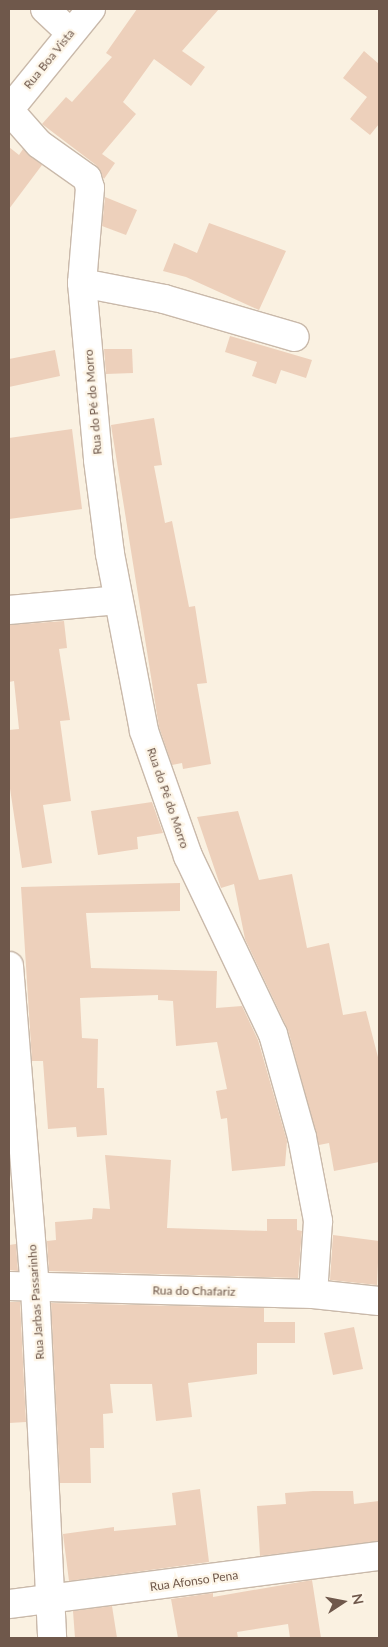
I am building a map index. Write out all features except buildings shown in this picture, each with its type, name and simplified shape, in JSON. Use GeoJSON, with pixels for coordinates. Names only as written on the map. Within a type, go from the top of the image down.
{"type":"FeatureCollection","features":[{"type":"Feature","properties":{"kind":"street"},"geometry":{"type":"LineString","coordinates":[[45,9],[70,32]]}},
{"type":"Feature","properties":{"kind":"street","name":"Rua Boa Vista"},"geometry":{"type":"LineString","coordinates":[[87,178],[39,144],[9,110],[70,32],[91,9]]}},
{"type":"Feature","properties":{"kind":"street","name":"Rua do Pé do Morro"},"geometry":{"type":"LineString","coordinates":[[87,178],[90,202],[82,283],[98,460],[118,600],[144,731],[188,856],[273,1034],[300,1128],[318,1220],[314,1294]]}},
{"type":"Feature","properties":{"kind":"street"},"geometry":{"type":"LineString","coordinates":[[82,283],[164,299],[295,336]]}},
{"type":"Feature","properties":{"kind":"street"},"geometry":{"type":"LineString","coordinates":[[9,610],[118,600]]}},
{"type":"Feature","properties":{"kind":"street","name":"Rua Jarbas Passarinho"},"geometry":{"type":"LineString","coordinates":[[9,966],[35,1287],[52,1600],[52,1638]]}},
{"type":"Feature","properties":{"kind":"street","name":"Rua do Chafariz"},"geometry":{"type":"LineString","coordinates":[[9,1286],[314,1294],[379,1301]]}},
{"type":"Feature","properties":{"kind":"street","name":"Rua Afonso Pena"},"geometry":{"type":"LineString","coordinates":[[9,1604],[52,1600],[379,1556]]}}]}
